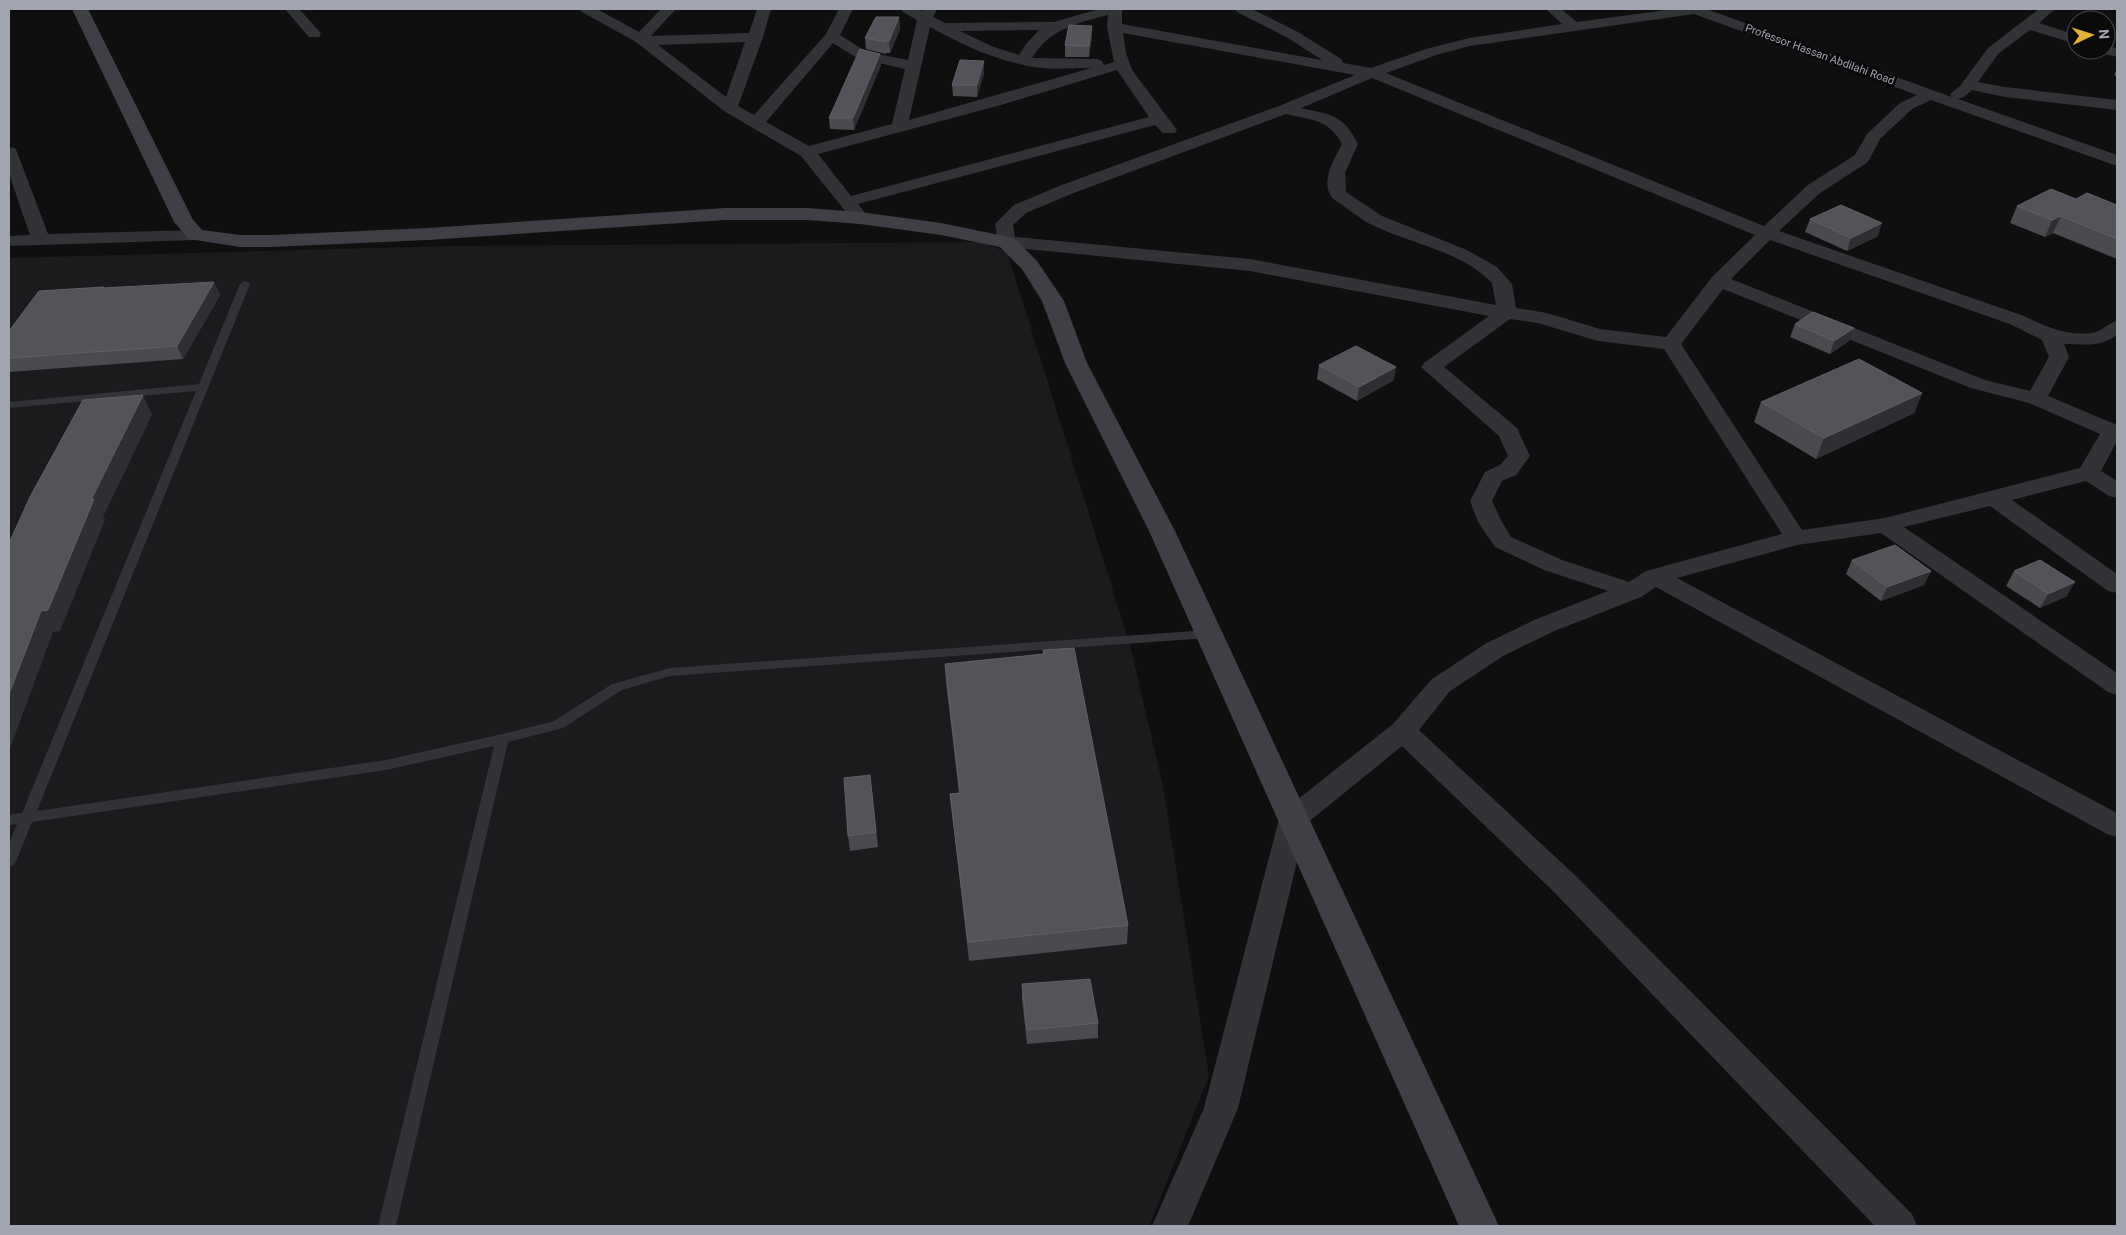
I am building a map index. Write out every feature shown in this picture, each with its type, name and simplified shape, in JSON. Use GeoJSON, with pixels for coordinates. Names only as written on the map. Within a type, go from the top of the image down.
{"type":"FeatureCollection","features":[{"type":"Feature","properties":{"kind":"street"},"geometry":{"type":"LineString","coordinates":[[80,9],[184,222],[196,235]]}},
{"type":"Feature","properties":{"kind":"street"},"geometry":{"type":"LineString","coordinates":[[292,9],[314,34]]}},
{"type":"Feature","properties":{"kind":"street"},"geometry":{"type":"LineString","coordinates":[[587,9],[643,40],[730,108],[807,152],[860,218]]}},
{"type":"Feature","properties":{"kind":"street"},"geometry":{"type":"LineString","coordinates":[[643,40],[668,9]]}},
{"type":"Feature","properties":{"kind":"street"},"geometry":{"type":"LineString","coordinates":[[730,108],[756,37],[764,9]]}},
{"type":"Feature","properties":{"kind":"street"},"geometry":{"type":"LineString","coordinates":[[757,122],[832,36],[846,9]]}},
{"type":"Feature","properties":{"kind":"street"},"geometry":{"type":"LineString","coordinates":[[908,9],[928,13],[944,27],[1009,57],[1036,63],[1122,64]]}},
{"type":"Feature","properties":{"kind":"street"},"geometry":{"type":"LineString","coordinates":[[944,27],[1053,26],[1115,9],[1114,27],[1122,64],[1129,78],[1139,87],[1159,119],[1186,145]]}},
{"type":"Feature","properties":{"kind":"street"},"geometry":{"type":"LineString","coordinates":[[1242,9],[1292,34],[1346,68]]}},
{"type":"Feature","properties":{"kind":"street"},"geometry":{"type":"LineString","coordinates":[[1553,9],[1574,27]]}},
{"type":"Feature","properties":{"kind":"street"},"geometry":{"type":"LineString","coordinates":[[1479,1226],[1162,531],[1076,363],[1053,301],[1030,265],[1007,242],[1004,224],[1020,210],[1065,190],[1285,109],[1372,73],[1431,52],[1469,42],[1694,9]]}},
{"type":"Feature","properties":{"kind":"street","name":"Professor Hassan Abdilahi Road"},"geometry":{"type":"LineString","coordinates":[[1694,9],[2117,161]]}},
{"type":"Feature","properties":{"kind":"street"},"geometry":{"type":"LineString","coordinates":[[1671,344],[1718,281],[1814,189],[1862,158],[1873,137],[1906,106],[1965,89],[1993,51],[2048,9]]}},
{"type":"Feature","properties":{"kind":"street"},"geometry":{"type":"LineString","coordinates":[[899,128],[928,13]]}},
{"type":"Feature","properties":{"kind":"street"},"geometry":{"type":"LineString","coordinates":[[2027,24],[2066,37]]}},
{"type":"Feature","properties":{"kind":"street"},"geometry":{"type":"LineString","coordinates":[[1022,60],[1031,44],[1053,26]]}},
{"type":"Feature","properties":{"kind":"street"},"geometry":{"type":"LineString","coordinates":[[1114,27],[1372,73],[1767,233],[2017,320],[2052,337],[2098,339],[2117,327]]}},
{"type":"Feature","properties":{"kind":"street"},"geometry":{"type":"LineString","coordinates":[[832,36],[862,55],[914,66]]}},
{"type":"Feature","properties":{"kind":"street"},"geometry":{"type":"LineString","coordinates":[[643,40],[756,37]]}},
{"type":"Feature","properties":{"kind":"street"},"geometry":{"type":"LineString","coordinates":[[807,152],[995,102],[1122,64]]}},
{"type":"Feature","properties":{"kind":"street"},"geometry":{"type":"LineString","coordinates":[[1967,84],[2054,98],[2117,105]]}},
{"type":"Feature","properties":{"kind":"street"},"geometry":{"type":"LineString","coordinates":[[2054,98],[2117,116]]}},
{"type":"Feature","properties":{"kind":"street"},"geometry":{"type":"LineString","coordinates":[[1285,109],[1330,120],[1343,130],[1350,144],[1336,173],[1338,194],[1375,219],[1444,246],[1486,268],[1500,280],[1506,291],[1506,313]]}},
{"type":"Feature","properties":{"kind":"street"},"geometry":{"type":"LineString","coordinates":[[848,202],[1159,119]]}},
{"type":"Feature","properties":{"kind":"street"},"geometry":{"type":"LineString","coordinates":[[9,152],[41,239]]}},
{"type":"Feature","properties":{"kind":"street"},"geometry":{"type":"LineString","coordinates":[[9,241],[196,235],[240,241],[272,241],[428,234],[725,214],[807,214],[860,218],[941,229],[1007,242],[1250,265],[1506,313],[1540,317],[1598,335],[1671,344]]}},
{"type":"Feature","properties":{"kind":"street"},"geometry":{"type":"LineString","coordinates":[[1170,1226],[1221,1108],[1293,819],[1403,731],[1441,685],[1494,650],[1543,626],[1632,591],[1655,576],[1796,538],[1886,525],[2089,473],[2114,431],[2036,399],[1978,384],[1718,281]]}},
{"type":"Feature","properties":{"kind":"street"},"geometry":{"type":"LineString","coordinates":[[1506,313],[1431,367],[1509,433],[1519,456],[1508,470],[1493,477],[1481,501],[1490,522],[1503,542],[1553,565],[1632,591]]}},
{"type":"Feature","properties":{"kind":"street"},"geometry":{"type":"LineString","coordinates":[[2036,399],[2059,357],[2052,337]]}},
{"type":"Feature","properties":{"kind":"street"},"geometry":{"type":"LineString","coordinates":[[1671,344],[1796,538]]}},
{"type":"Feature","properties":{"kind":"street"},"geometry":{"type":"LineString","coordinates":[[2089,473],[2117,491]]}},
{"type":"Feature","properties":{"kind":"street"},"geometry":{"type":"LineString","coordinates":[[1994,498],[2117,585]]}},
{"type":"Feature","properties":{"kind":"street"},"geometry":{"type":"LineString","coordinates":[[1886,525],[2117,686]]}},
{"type":"Feature","properties":{"kind":"street"},"geometry":{"type":"LineString","coordinates":[[1655,576],[2117,826]]}},
{"type":"Feature","properties":{"kind":"street"},"geometry":{"type":"LineString","coordinates":[[1403,731],[1565,884],[1899,1226]]}},
{"type":"Feature","properties":{"kind":"lane"},"geometry":{"type":"LineString","coordinates":[[9,861],[245,284]]}},
{"type":"Feature","properties":{"kind":"lane"},"geometry":{"type":"LineString","coordinates":[[9,405],[203,386]]}},
{"type":"Feature","properties":{"kind":"lane"},"geometry":{"type":"LineString","coordinates":[[9,820],[386,765],[558,725],[617,688],[670,672],[1209,634]]}},
{"type":"Feature","properties":{"kind":"lane"},"geometry":{"type":"LineString","coordinates":[[387,1226],[502,739]]}},
{"type":"Feature","properties":{"kind":"shaded area"},"geometry":{"type":"Polygon","coordinates":[[[981,242],[1007,252],[1130,645],[1163,786],[1209,1076],[1149,1226],[9,1226],[9,258],[448,246],[981,242]]]}},
{"type":"Feature","properties":{"kind":"building"},"geometry":{"type":"Polygon","coordinates":[[[876,17],[899,17],[889,41],[865,38],[876,17]]]}},
{"type":"Feature","properties":{"kind":"building"},"geometry":{"type":"Polygon","coordinates":[[[1069,25],[1092,26],[1089,46],[1065,45],[1069,25]]]}},
{"type":"Feature","properties":{"kind":"building"},"geometry":{"type":"Polygon","coordinates":[[[860,49],[880,54],[853,118],[829,118],[860,49]]]}},
{"type":"Feature","properties":{"kind":"building"},"geometry":{"type":"Polygon","coordinates":[[[960,60],[984,61],[977,85],[952,85],[960,60]]]}},
{"type":"Feature","properties":{"kind":"building"},"geometry":{"type":"Polygon","coordinates":[[[2051,189],[2076,199],[2087,193],[2117,205],[2117,239],[2061,216],[2052,220],[2017,206],[2051,189]]]}},
{"type":"Feature","properties":{"kind":"building"},"geometry":{"type":"Polygon","coordinates":[[[1841,205],[1882,223],[1851,238],[1810,219],[1841,205]]]}},
{"type":"Feature","properties":{"kind":"building"},"geometry":{"type":"Polygon","coordinates":[[[214,282],[177,346],[9,358],[9,331],[39,291],[214,282]]]}},
{"type":"Feature","properties":{"kind":"building"},"geometry":{"type":"Polygon","coordinates":[[[1813,312],[1854,328],[1834,341],[1795,324],[1813,312]]]}},
{"type":"Feature","properties":{"kind":"building"},"geometry":{"type":"Polygon","coordinates":[[[1356,346],[1396,367],[1359,387],[1319,365],[1356,346]]]}},
{"type":"Feature","properties":{"kind":"building"},"geometry":{"type":"Polygon","coordinates":[[[1859,359],[1922,393],[1824,438],[1761,402],[1859,359]]]}},
{"type":"Feature","properties":{"kind":"building"},"geometry":{"type":"Polygon","coordinates":[[[143,395],[91,500],[94,499],[48,610],[41,611],[9,694],[9,543],[31,495],[83,400],[143,395]]]}},
{"type":"Feature","properties":{"kind":"building"},"geometry":{"type":"Polygon","coordinates":[[[1895,545],[1931,571],[1887,587],[1852,560],[1895,545]]]}},
{"type":"Feature","properties":{"kind":"building"},"geometry":{"type":"Polygon","coordinates":[[[2040,560],[2075,582],[2048,594],[2014,571],[2040,560]]]}},
{"type":"Feature","properties":{"kind":"building"},"geometry":{"type":"Polygon","coordinates":[[[1074,648],[1128,925],[968,942],[950,794],[960,793],[945,664],[1044,654],[1043,650],[1074,648]]]}},
{"type":"Feature","properties":{"kind":"building"},"geometry":{"type":"Polygon","coordinates":[[[870,775],[876,832],[848,836],[844,778],[870,775]]]}},
{"type":"Feature","properties":{"kind":"building"},"geometry":{"type":"Polygon","coordinates":[[[1090,979],[1098,1023],[1027,1030],[1022,984],[1090,979]]]}}]}
